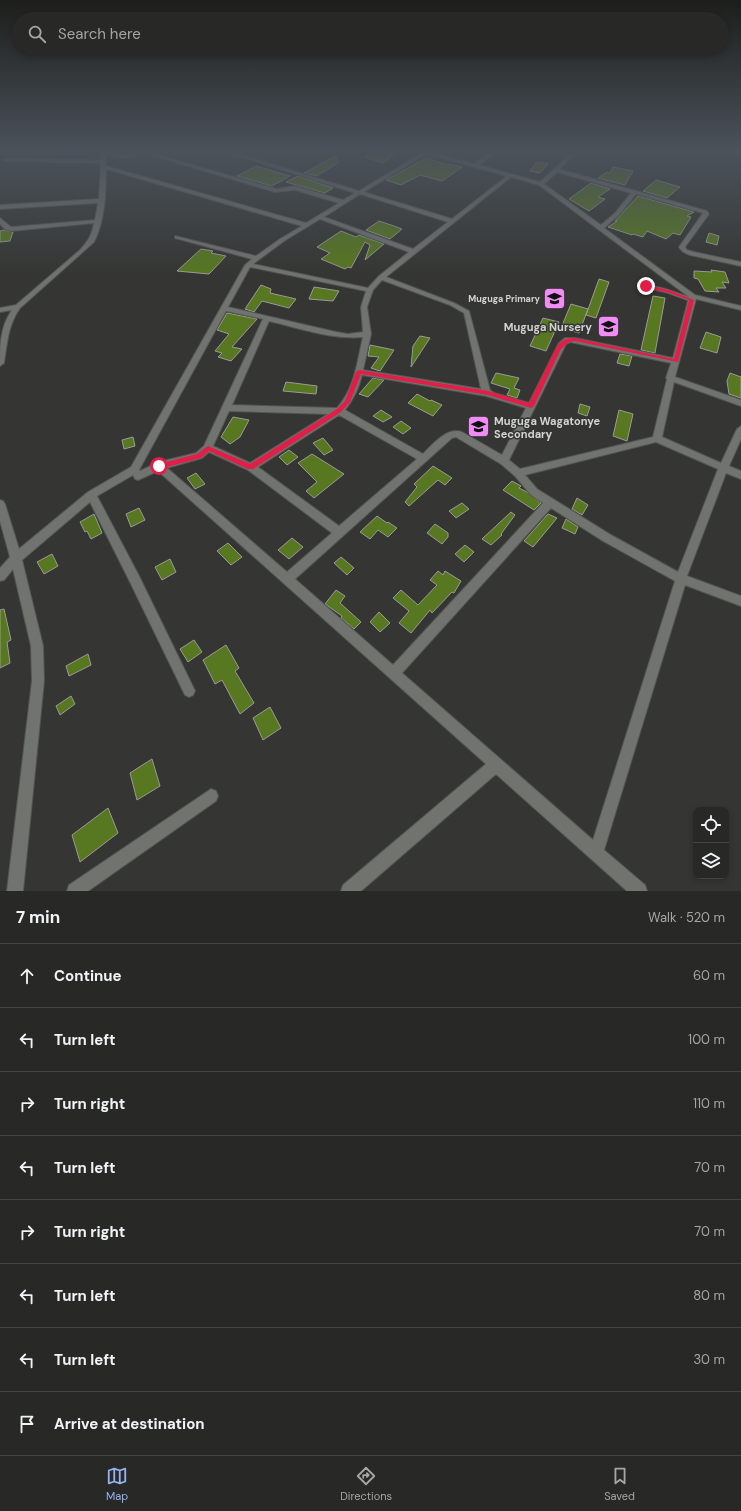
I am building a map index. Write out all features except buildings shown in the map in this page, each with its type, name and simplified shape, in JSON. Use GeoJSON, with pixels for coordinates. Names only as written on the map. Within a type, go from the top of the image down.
{"type":"FeatureCollection","features":[{"type":"Feature","properties":{"kind":"street"},"geometry":{"type":"LineString","coordinates":[[0,363],[8,321],[18,307],[82,252],[96,234],[102,193]]}},
{"type":"Feature","properties":{"kind":"street"},"geometry":{"type":"LineString","coordinates":[[199,193],[306,225]]}},
{"type":"Feature","properties":{"kind":"street"},"geometry":{"type":"LineString","coordinates":[[311,193],[343,202]]}},
{"type":"Feature","properties":{"kind":"street"},"geometry":{"type":"LineString","coordinates":[[0,576],[16,558],[91,495],[134,470],[248,265],[256,258],[306,225],[359,193]]}},
{"type":"Feature","properties":{"kind":"street"},"geometry":{"type":"LineString","coordinates":[[362,193],[452,221]]}},
{"type":"Feature","properties":{"kind":"street"},"geometry":{"type":"LineString","coordinates":[[251,467],[339,411],[347,402],[359,372],[367,334],[364,307],[370,290],[381,277],[489,193]]}},
{"type":"Feature","properties":{"kind":"street"},"geometry":{"type":"LineString","coordinates":[[553,193],[692,298],[741,308]]}},
{"type":"Feature","properties":{"kind":"street"},"geometry":{"type":"LineString","coordinates":[[601,228],[617,214],[635,193]]}},
{"type":"Feature","properties":{"kind":"street"},"geometry":{"type":"LineString","coordinates":[[637,193],[706,213],[682,247],[692,254],[741,264]]}},
{"type":"Feature","properties":{"kind":"street"},"geometry":{"type":"LineString","coordinates":[[0,207],[101,201]]}},
{"type":"Feature","properties":{"kind":"street"},"geometry":{"type":"LineString","coordinates":[[320,217],[413,251]]}},
{"type":"Feature","properties":{"kind":"street"},"geometry":{"type":"LineString","coordinates":[[0,220],[11,229],[98,222]]}},
{"type":"Feature","properties":{"kind":"street"},"geometry":{"type":"LineString","coordinates":[[177,237],[256,258]]}},
{"type":"Feature","properties":{"kind":"street"},"geometry":{"type":"LineString","coordinates":[[248,265],[370,290]]}},
{"type":"Feature","properties":{"kind":"street"},"geometry":{"type":"LineString","coordinates":[[381,277],[452,304],[467,312],[484,388],[488,393]]}},
{"type":"Feature","properties":{"kind":"street"},"geometry":{"type":"LineString","coordinates":[[657,440],[670,378],[676,361],[692,298]]}},
{"type":"Feature","properties":{"kind":"street"},"geometry":{"type":"LineString","coordinates":[[0,310],[18,307]]}},
{"type":"Feature","properties":{"kind":"street"},"geometry":{"type":"LineString","coordinates":[[224,308],[336,334],[348,336],[367,334]]}},
{"type":"Feature","properties":{"kind":"street"},"geometry":{"type":"LineString","coordinates":[[134,470],[138,476],[159,466],[199,456],[208,448],[267,318]]}},
{"type":"Feature","properties":{"kind":"street"},"geometry":{"type":"LineString","coordinates":[[504,461],[559,348],[568,340],[575,340],[676,361]]}},
{"type":"Feature","properties":{"kind":"street"},"geometry":{"type":"LineString","coordinates":[[359,372],[488,393],[531,406]]}},
{"type":"Feature","properties":{"kind":"street"},"geometry":{"type":"LineString","coordinates":[[670,378],[741,403]]}},
{"type":"Feature","properties":{"kind":"street"},"geometry":{"type":"LineString","coordinates":[[226,408],[339,411],[422,458]]}},
{"type":"Feature","properties":{"kind":"street"},"geometry":{"type":"LineString","coordinates":[[596,853],[681,579],[741,429]]}},
{"type":"Feature","properties":{"kind":"street"},"geometry":{"type":"LineString","coordinates":[[287,579],[422,458],[454,433],[459,434],[504,461],[518,473],[534,492],[607,538],[681,579],[741,601]]}},
{"type":"Feature","properties":{"kind":"street"},"geometry":{"type":"LineString","coordinates":[[518,473],[657,440],[741,475]]}},
{"type":"Feature","properties":{"kind":"street"},"geometry":{"type":"LineString","coordinates":[[208,448],[251,467],[339,532]]}},
{"type":"Feature","properties":{"kind":"street"},"geometry":{"type":"LineString","coordinates":[[159,466],[639,891]]}},
{"type":"Feature","properties":{"kind":"street"},"geometry":{"type":"LineString","coordinates":[[91,495],[135,580],[189,691]]}},
{"type":"Feature","properties":{"kind":"street"},"geometry":{"type":"LineString","coordinates":[[394,674],[550,502]]}},
{"type":"Feature","properties":{"kind":"street"},"geometry":{"type":"LineString","coordinates":[[0,504],[16,558],[37,646],[38,681],[14,891]]}},
{"type":"Feature","properties":{"kind":"street"},"geometry":{"type":"LineString","coordinates":[[348,891],[496,765]]}},
{"type":"Feature","properties":{"kind":"street"},"geometry":{"type":"LineString","coordinates":[[75,891],[211,796]]}},
{"type":"Feature","properties":{"kind":"lane"},"geometry":{"type":"LineString","coordinates":[[646,286],[692,298]]}},
{"type":"Feature","properties":{"kind":"place","name":"Muguga Primary"},"geometry":{"type":"Point","coordinates":[555,299]}},
{"type":"Feature","properties":{"kind":"place","name":"Muguga Nursery"},"geometry":{"type":"Point","coordinates":[608,327]}},
{"type":"Feature","properties":{"kind":"place","name":"Muguga Wagatonye Secondary"},"geometry":{"type":"Point","coordinates":[478,427]}},
{"type":"Feature","properties":{"kind":"route"},"geometry":{"type":"LineString","coordinates":[[159,466],[199,456],[208,448],[251,467],[339,411],[347,402],[356,384],[359,372],[488,393],[531,406],[559,348],[568,340],[575,340],[676,361],[692,300],[667,291],[646,286]]}}]}
